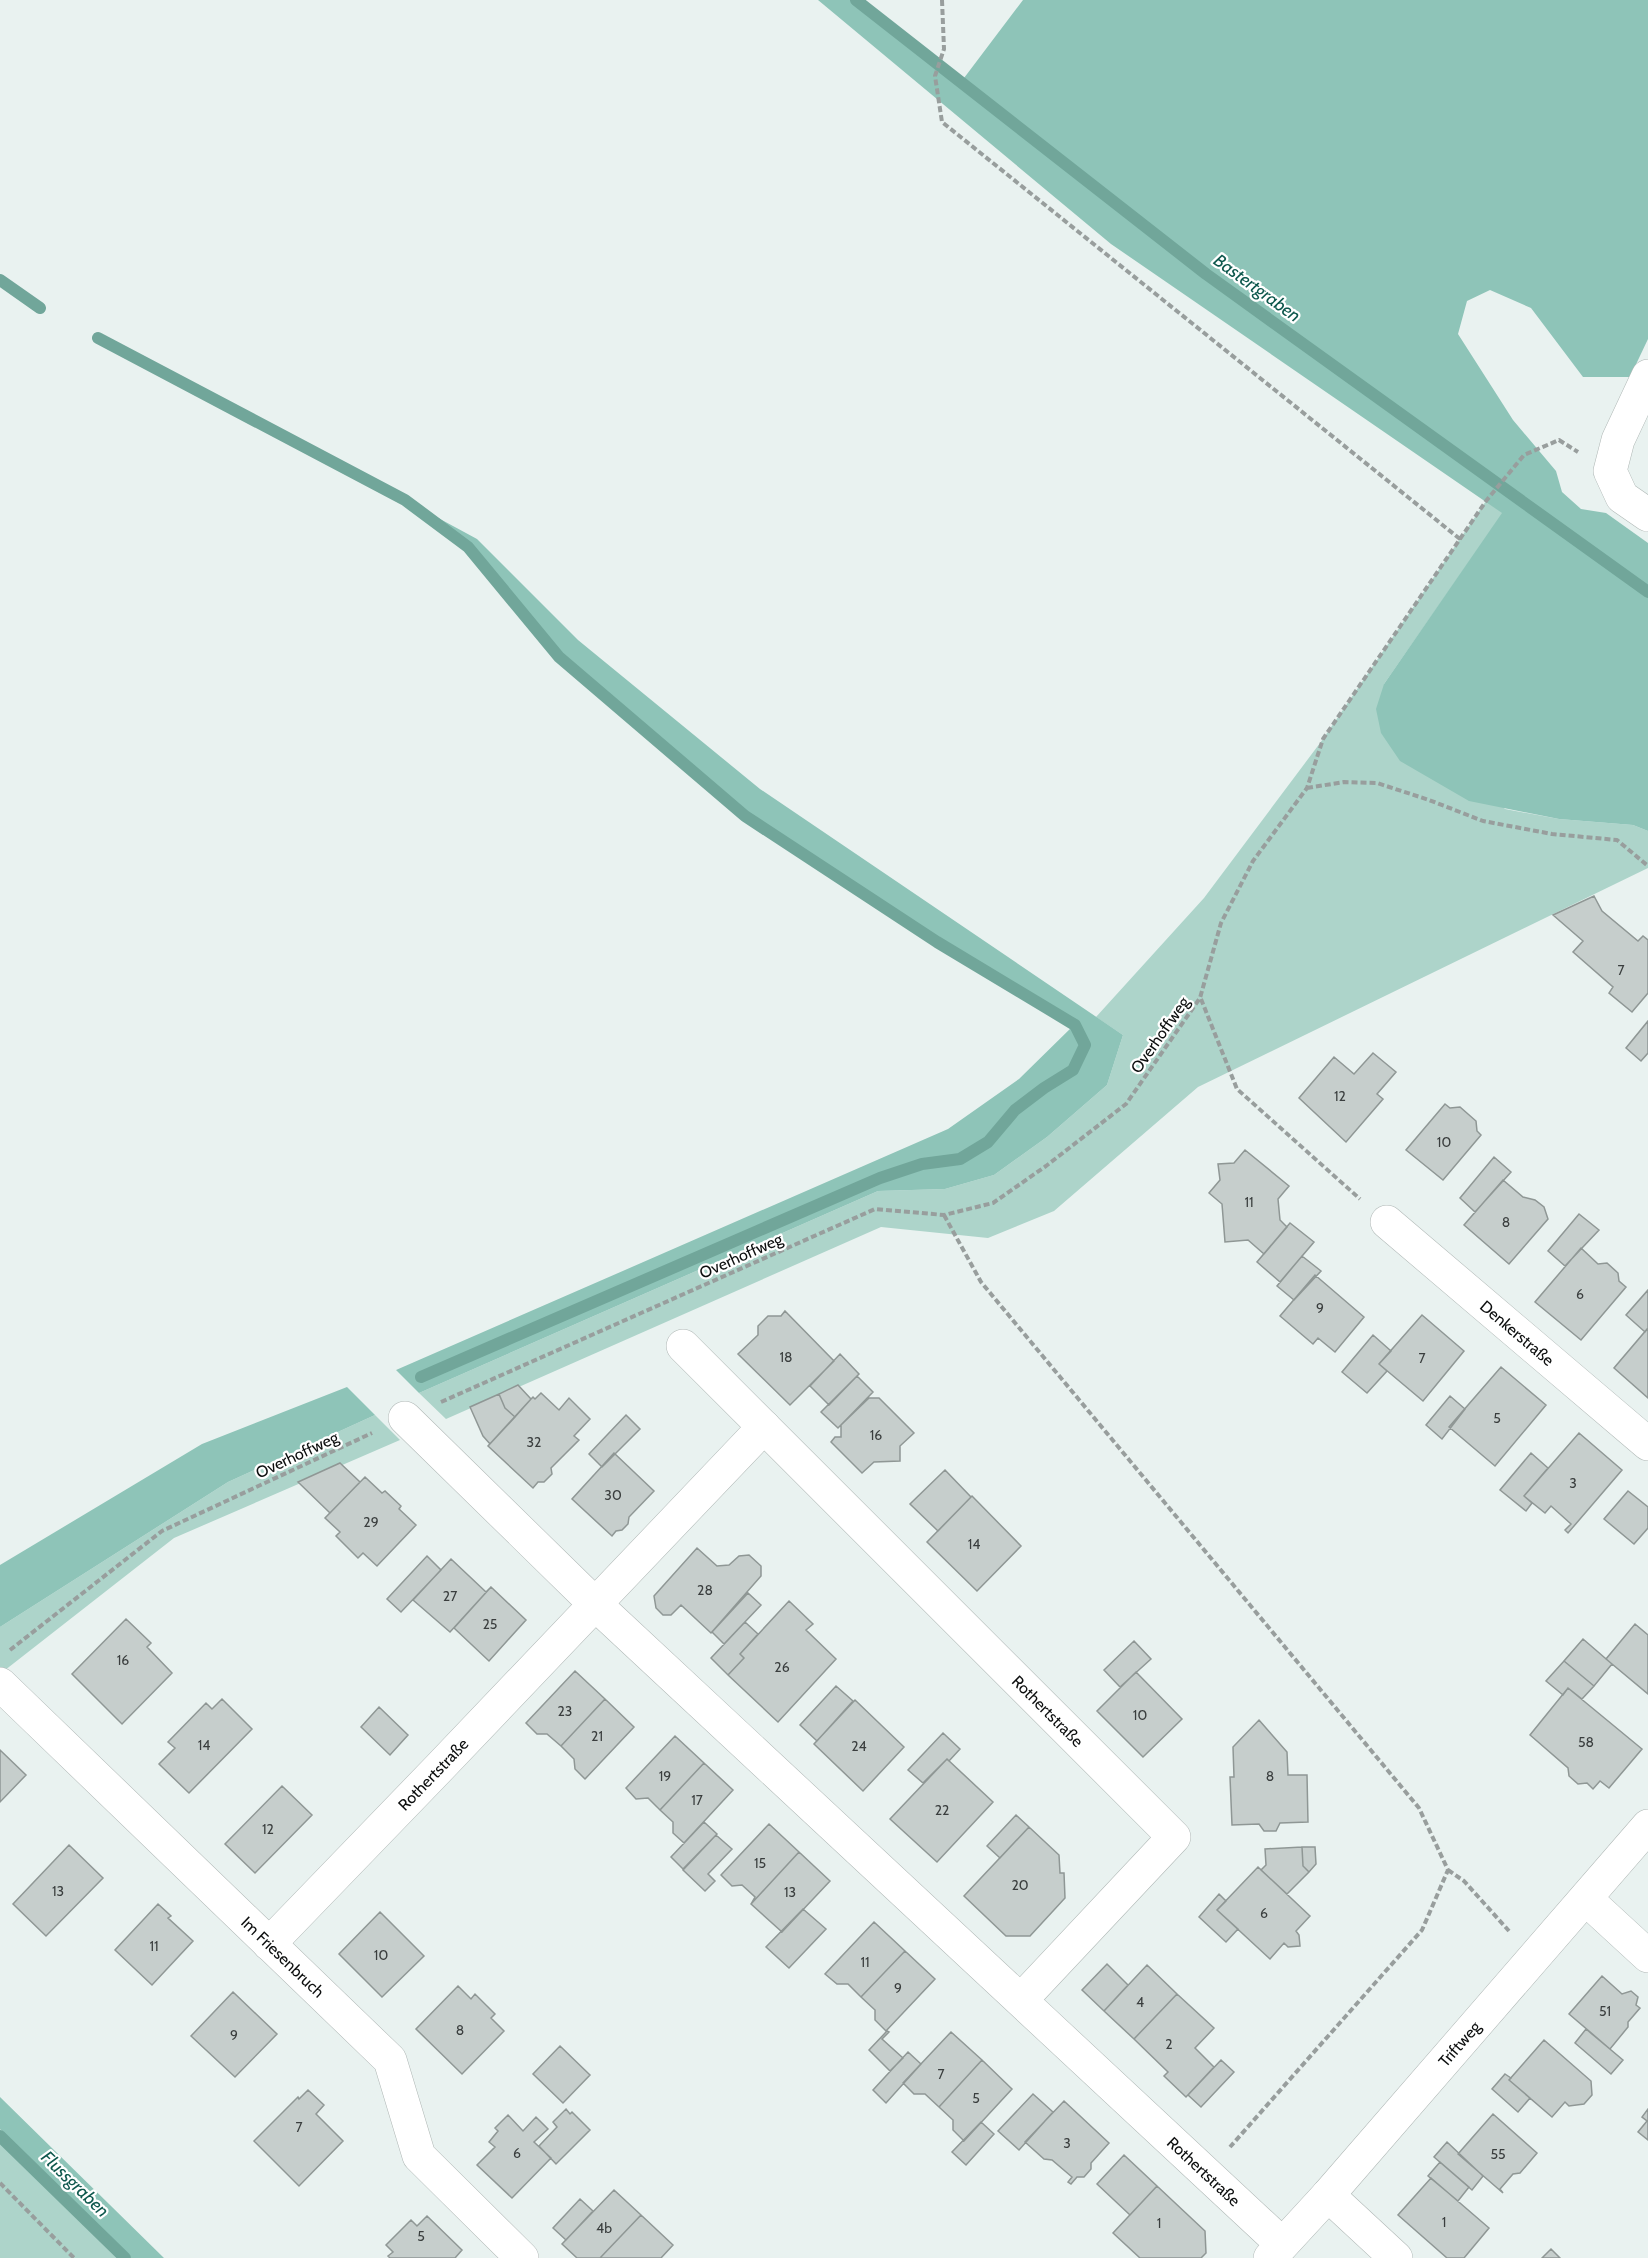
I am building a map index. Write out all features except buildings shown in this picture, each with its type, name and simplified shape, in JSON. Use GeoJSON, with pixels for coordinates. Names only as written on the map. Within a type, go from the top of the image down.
{"type":"FeatureCollection","features":[{"type":"Feature","properties":{"kind":"street"},"geometry":{"type":"LineString","coordinates":[[1648,376],[1618,440],[1610,471],[1622,497],[1648,515]]}},
{"type":"Feature","properties":{"kind":"street","name":"Denkerstraße"},"geometry":{"type":"LineString","coordinates":[[1387,1222],[1648,1444]]}},
{"type":"Feature","properties":{"kind":"street","name":"Rothertstraße"},"geometry":{"type":"LineString","coordinates":[[683,1346],[1174,1837],[1021,2000]]}},
{"type":"Feature","properties":{"kind":"street","name":"Rothertstraße"},"geometry":{"type":"LineString","coordinates":[[405,1418],[594,1603],[1206,2175],[1276,2251]]}},
{"type":"Feature","properties":{"kind":"street","name":"Rothertstraße"},"geometry":{"type":"LineString","coordinates":[[269,1944],[764,1427]]}},
{"type":"Feature","properties":{"kind":"street","name":"Im Friesenbruch"},"geometry":{"type":"LineString","coordinates":[[0,1684],[390,2060],[419,2156],[522,2258]]}},
{"type":"Feature","properties":{"kind":"street","name":"Triftweg"},"geometry":{"type":"LineString","coordinates":[[1276,2251],[1328,2195],[1648,1826]]}},
{"type":"Feature","properties":{"kind":"street"},"geometry":{"type":"LineString","coordinates":[[1586,1899],[1648,1956]]}},
{"type":"Feature","properties":{"kind":"street"},"geometry":{"type":"LineString","coordinates":[[1328,2195],[1396,2258]]}},
{"type":"Feature","properties":{"kind":"path"},"geometry":{"type":"LineString","coordinates":[[942,0],[944,49],[935,76],[942,122],[1460,539]]}},
{"type":"Feature","properties":{"kind":"path","name":"Overhoffweg"},"geometry":{"type":"LineString","coordinates":[[9,1651],[162,1531],[405,1418],[875,1209],[944,1215],[993,1203],[1046,1166],[1126,1104],[1200,998],[1221,923],[1253,861],[1307,788],[1323,739],[1486,501],[1524,455],[1559,440],[1610,471]]}},
{"type":"Feature","properties":{"kind":"path"},"geometry":{"type":"LineString","coordinates":[[1307,788],[1344,782],[1377,783],[1430,800],[1483,821],[1552,834],[1617,840],[1648,866]]}},
{"type":"Feature","properties":{"kind":"path"},"geometry":{"type":"LineString","coordinates":[[1200,998],[1237,1089],[1387,1222]]}},
{"type":"Feature","properties":{"kind":"path"},"geometry":{"type":"LineString","coordinates":[[944,1215],[981,1282],[1419,1808],[1448,1870],[1464,1881],[1533,1958]]}},
{"type":"Feature","properties":{"kind":"path"},"geometry":{"type":"LineString","coordinates":[[1206,2175],[1422,1930],[1448,1870]]}},
{"type":"Feature","properties":{"kind":"path"},"geometry":{"type":"LineString","coordinates":[[0,2183],[74,2258]]}},
{"type":"Feature","properties":{"kind":"green space"},"geometry":{"type":"Polygon","coordinates":[[[818,0],[856,0],[961,82],[1023,0],[1648,0],[1648,339],[1630,377],[1583,377],[1531,308],[1490,290],[1467,301],[1458,334],[1513,420],[1556,471],[1562,492],[1581,509],[1606,513],[1648,543],[1648,831],[1633,825],[1559,819],[1469,801],[1400,761],[1381,733],[1376,709],[1384,684],[1502,513],[1111,244],[818,0]]]}},
{"type":"Feature","properties":{"kind":"green space"},"geometry":{"type":"Polygon","coordinates":[[[405,500],[477,539],[578,640],[760,789],[1123,1035],[1107,1085],[1047,1137],[994,1175],[945,1189],[878,1191],[419,1393],[396,1370],[948,1129],[1019,1079],[1074,1025],[937,942],[745,816],[559,657],[468,547],[405,500]]]}},
{"type":"Feature","properties":{"kind":"green space"},"geometry":{"type":"Polygon","coordinates":[[[1486,501],[1503,513],[1384,684],[1505,809],[1559,819],[1633,825],[1648,831],[1648,868],[1198,1087],[1054,1211],[988,1238],[881,1227],[446,1419],[419,1393],[878,1191],[945,1189],[994,1175],[1047,1137],[1107,1085],[1123,1035],[1096,1017],[1204,898],[1323,739],[1486,501]]]}},
{"type":"Feature","properties":{"kind":"green space"},"geometry":{"type":"Polygon","coordinates":[[[347,1387],[375,1415],[228,1482],[0,1627],[0,1565],[202,1444],[347,1387]]]}},
{"type":"Feature","properties":{"kind":"green space"},"geometry":{"type":"Polygon","coordinates":[[[375,1415],[400,1440],[174,1538],[0,1674],[0,1627],[228,1482],[375,1415]]]}},
{"type":"Feature","properties":{"kind":"green space"},"geometry":{"type":"Polygon","coordinates":[[[0,2097],[164,2258],[131,2258],[0,2129],[0,2097]]]}},
{"type":"Feature","properties":{"kind":"green space"},"geometry":{"type":"Polygon","coordinates":[[[0,2129],[131,2258],[0,2258],[0,2129]]]}},
{"type":"Feature","properties":{"kind":"waterway","name":"Bastertgraben"},"geometry":{"type":"LineString","coordinates":[[856,0],[1206,274],[1648,592]]}},
{"type":"Feature","properties":{"kind":"waterway"},"geometry":{"type":"LineString","coordinates":[[0,280],[40,308]]}},
{"type":"Feature","properties":{"kind":"waterway"},"geometry":{"type":"LineString","coordinates":[[98,338],[405,500],[468,547],[559,657],[745,816],[937,942],[1075,1025],[1085,1045],[1073,1070],[1015,1110],[988,1142],[960,1159],[922,1164],[880,1178],[421,1377]]}},
{"type":"Feature","properties":{"kind":"waterway","name":"Flussgraben"},"geometry":{"type":"LineString","coordinates":[[0,2136],[125,2258]]}}]}
